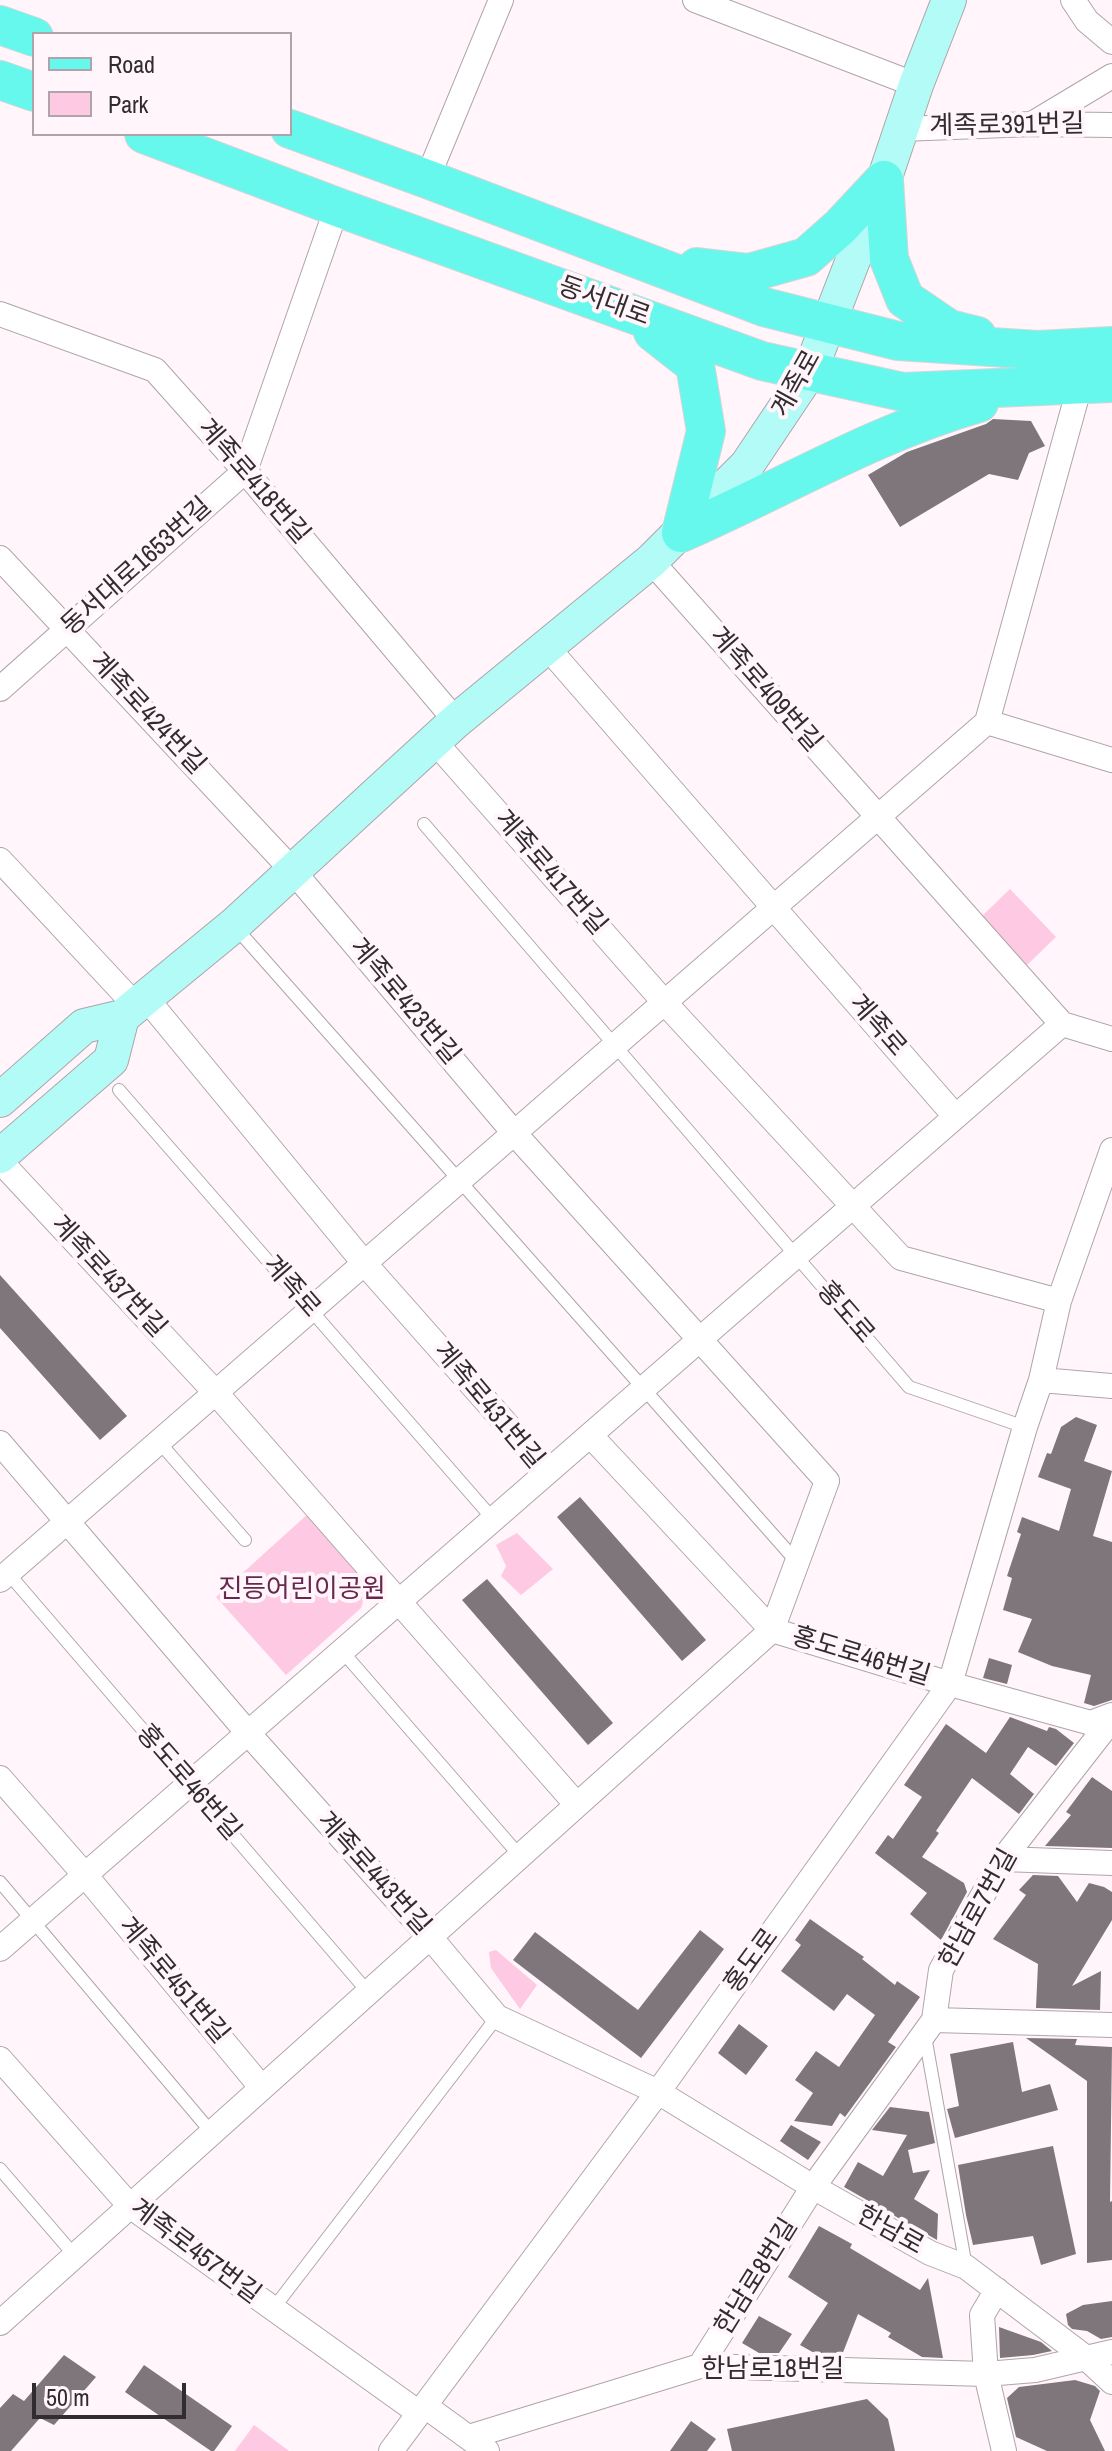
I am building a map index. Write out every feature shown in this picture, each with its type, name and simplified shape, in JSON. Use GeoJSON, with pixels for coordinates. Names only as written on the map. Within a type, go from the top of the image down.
{"type":"FeatureCollection","features":[{"type":"Feature","properties":{"kind":"main road","name":"계족로"},"geometry":{"type":"LineString","coordinates":[[0,1100],[84,1026],[135,1007],[234,925],[446,732],[651,561],[747,465],[810,371],[949,0]]}},
{"type":"Feature","properties":{"kind":"main road"},"geometry":{"type":"LineString","coordinates":[[0,25],[32,36]]}},
{"type":"Feature","properties":{"kind":"main road"},"geometry":{"type":"LineString","coordinates":[[0,80],[32,91]]}},
{"type":"Feature","properties":{"kind":"main road","name":"동서대로"},"geometry":{"type":"LineString","coordinates":[[292,130],[764,307],[898,341],[1038,350],[1112,346]]}},
{"type":"Feature","properties":{"kind":"main road","name":"동서대로"},"geometry":{"type":"LineString","coordinates":[[149,136],[762,361],[903,392],[1096,384]]}},
{"type":"Feature","properties":{"kind":"main road"},"geometry":{"type":"LineString","coordinates":[[645,262],[749,273],[806,257],[840,227],[884,180]]}},
{"type":"Feature","properties":{"kind":"main road"},"geometry":{"type":"LineString","coordinates":[[884,180],[889,259],[905,299],[949,329],[1038,350]]}},
{"type":"Feature","properties":{"kind":"main road"},"geometry":{"type":"LineString","coordinates":[[622,308],[695,365],[706,431],[681,533]]}},
{"type":"Feature","properties":{"kind":"main road"},"geometry":{"type":"LineString","coordinates":[[681,533],[744,506],[863,446],[945,412],[1032,387]]}},
{"type":"Feature","properties":{"kind":"main road"},"geometry":{"type":"LineString","coordinates":[[0,1158],[111,1060],[135,1007]]}},
{"type":"Feature","properties":{"kind":"street"},"geometry":{"type":"LineString","coordinates":[[427,179],[501,0]]}},
{"type":"Feature","properties":{"kind":"street"},"geometry":{"type":"LineString","coordinates":[[695,0],[916,85]]}},
{"type":"Feature","properties":{"kind":"street"},"geometry":{"type":"LineString","coordinates":[[1073,0],[1087,21],[1112,42]]}},
{"type":"Feature","properties":{"kind":"street"},"geometry":{"type":"LineString","coordinates":[[1032,124],[1112,76]]}},
{"type":"Feature","properties":{"kind":"street","name":"계족로391번길"},"geometry":{"type":"LineString","coordinates":[[901,129],[1032,124],[1112,125]]}},
{"type":"Feature","properties":{"kind":"street","name":"동서대로1653번길"},"geometry":{"type":"LineString","coordinates":[[0,689],[245,471],[337,207]]}},
{"type":"Feature","properties":{"kind":"street","name":"계족로418번길"},"geometry":{"type":"LineString","coordinates":[[0,314],[155,370],[245,471],[446,732]]}},
{"type":"Feature","properties":{"kind":"street","name":"동서대로"},"geometry":{"type":"LineString","coordinates":[[987,722],[1096,384]]}},
{"type":"Feature","properties":{"kind":"street","name":"계족로424번길"},"geometry":{"type":"LineString","coordinates":[[0,558],[293,871]]}},
{"type":"Feature","properties":{"kind":"street","name":"계족로409번길"},"geometry":{"type":"LineString","coordinates":[[651,561],[1062,1024]]}},
{"type":"Feature","properties":{"kind":"street","name":"계족로"},"geometry":{"type":"LineString","coordinates":[[547,647],[955,1116]]}},
{"type":"Feature","properties":{"kind":"street"},"geometry":{"type":"LineString","coordinates":[[4,1577],[987,722],[1112,760]]}},
{"type":"Feature","properties":{"kind":"street","name":"계족로417번길"},"geometry":{"type":"LineString","coordinates":[[446,732],[665,1003],[901,1258],[1059,1301]]}},
{"type":"Feature","properties":{"kind":"street","name":"계족로431번길"},"geometry":{"type":"LineString","coordinates":[[0,860],[548,1471],[399,1601]]}},
{"type":"Feature","properties":{"kind":"street","name":"계족로423번길"},"geometry":{"type":"LineString","coordinates":[[293,871],[515,1134],[827,1481],[772,1630]]}},
{"type":"Feature","properties":{"kind":"street"},"geometry":{"type":"LineString","coordinates":[[548,1471],[1062,1024],[1112,1039]]}},
{"type":"Feature","properties":{"kind":"street","name":"홍도로"},"geometry":{"type":"LineString","coordinates":[[391,2451],[658,2092],[950,1684],[1041,1380],[1059,1301],[1112,1150]]}},
{"type":"Feature","properties":{"kind":"street","name":"계족로437번길"},"geometry":{"type":"LineString","coordinates":[[0,1158],[216,1393],[577,1805]]}},
{"type":"Feature","properties":{"kind":"street"},"geometry":{"type":"LineString","coordinates":[[1041,1380],[1112,1386]]}},
{"type":"Feature","properties":{"kind":"street","name":"홍도로46번길"},"geometry":{"type":"LineString","coordinates":[[590,1435],[772,1630],[1091,1723],[1112,1717]]}},
{"type":"Feature","properties":{"kind":"street","name":"계족로443번길"},"geometry":{"type":"LineString","coordinates":[[0,1443],[497,2017],[658,2092]]}},
{"type":"Feature","properties":{"kind":"street"},"geometry":{"type":"LineString","coordinates":[[0,1949],[399,1601]]}},
{"type":"Feature","properties":{"kind":"street","name":"홍도로46번길"},"geometry":{"type":"LineString","coordinates":[[0,2323],[772,1630]]}},
{"type":"Feature","properties":{"kind":"street","name":"한남로7번길"},"geometry":{"type":"LineString","coordinates":[[813,2187],[930,2028],[941,1970],[1003,1859],[1112,1717]]}},
{"type":"Feature","properties":{"kind":"street","name":"계족로451번길"},"geometry":{"type":"LineString","coordinates":[[0,1778],[262,2088]]}},
{"type":"Feature","properties":{"kind":"street"},"geometry":{"type":"LineString","coordinates":[[1003,1859],[1112,1863]]}},
{"type":"Feature","properties":{"kind":"street"},"geometry":{"type":"LineString","coordinates":[[930,2028],[1112,2025]]}},
{"type":"Feature","properties":{"kind":"street","name":"계족로457번길"},"geometry":{"type":"LineString","coordinates":[[0,2059],[130,2206],[273,2309],[422,2410],[478,2444]]}},
{"type":"Feature","properties":{"kind":"street","name":"한남로"},"geometry":{"type":"LineString","coordinates":[[658,2092],[813,2187],[930,2253],[966,2267],[1085,2357],[1112,2382]]}},
{"type":"Feature","properties":{"kind":"street","name":"한남로8번길"},"geometry":{"type":"LineString","coordinates":[[700,2366],[813,2187]]}},
{"type":"Feature","properties":{"kind":"street"},"geometry":{"type":"LineString","coordinates":[[997,2290],[982,2315],[986,2374],[1004,2451]]}},
{"type":"Feature","properties":{"kind":"street","name":"한남로18번길"},"geometry":{"type":"LineString","coordinates":[[478,2444],[700,2366],[986,2374],[1035,2370],[1112,2352]]}},
{"type":"Feature","properties":{"kind":"lane"},"geometry":{"type":"LineString","coordinates":[[424,824],[796,1255]]}},
{"type":"Feature","properties":{"kind":"lane"},"geometry":{"type":"LineString","coordinates":[[234,925],[797,1562]]}},
{"type":"Feature","properties":{"kind":"lane","name":"계족로"},"geometry":{"type":"LineString","coordinates":[[119,1090],[493,1519]]}},
{"type":"Feature","properties":{"kind":"lane","name":"홍도로"},"geometry":{"type":"LineString","coordinates":[[796,1255],[909,1387],[1025,1427]]}},
{"type":"Feature","properties":{"kind":"lane"},"geometry":{"type":"LineString","coordinates":[[159,1442],[245,1540]]}},
{"type":"Feature","properties":{"kind":"lane","name":"홍도로46번길"},"geometry":{"type":"LineString","coordinates":[[4,1577],[189,1784],[368,1992]]}},
{"type":"Feature","properties":{"kind":"lane"},"geometry":{"type":"LineString","coordinates":[[342,1651],[520,1856]]}},
{"type":"Feature","properties":{"kind":"lane"},"geometry":{"type":"LineString","coordinates":[[0,1882],[212,2133]]}},
{"type":"Feature","properties":{"kind":"lane"},"geometry":{"type":"LineString","coordinates":[[273,2309],[497,2017]]}},
{"type":"Feature","properties":{"kind":"lane"},"geometry":{"type":"LineString","coordinates":[[930,2028],[966,2267]]}},
{"type":"Feature","properties":{"kind":"lane"},"geometry":{"type":"LineString","coordinates":[[0,2169],[75,2256]]}},
{"type":"Feature","properties":{"kind":"green space"},"geometry":{"type":"Polygon","coordinates":[[[1010,889],[1056,937],[1027,965],[981,917],[1010,889]]]}},
{"type":"Feature","properties":{"kind":"green space","name":"진등어린이공원"},"geometry":{"type":"Polygon","coordinates":[[[309,1513],[370,1582],[361,1608],[286,1675],[216,1597],[309,1513]]]}},
{"type":"Feature","properties":{"kind":"green space"},"geometry":{"type":"Polygon","coordinates":[[[517,1533],[553,1569],[521,1595],[501,1576],[506,1566],[496,1545],[517,1533]]]}},
{"type":"Feature","properties":{"kind":"green space"},"geometry":{"type":"Polygon","coordinates":[[[496,1950],[537,1985],[520,2009],[491,1968],[489,1952],[496,1950]]]}},
{"type":"Feature","properties":{"kind":"green space"},"geometry":{"type":"Polygon","coordinates":[[[254,2425],[289,2451],[235,2451],[254,2425]]]}},
{"type":"Feature","properties":{"kind":"building"},"geometry":{"type":"Polygon","coordinates":[[[993,419],[1031,421],[1045,446],[1029,453],[1018,480],[989,474],[900,527],[868,475],[907,452],[993,419]]]}},
{"type":"Feature","properties":{"kind":"building"},"geometry":{"type":"Polygon","coordinates":[[[0,1275],[127,1416],[100,1440],[0,1328],[0,1275]]]}},
{"type":"Feature","properties":{"kind":"building"},"geometry":{"type":"Polygon","coordinates":[[[1076,1417],[1097,1425],[1084,1461],[1112,1471],[1093,1536],[1112,1542],[1112,1700],[1094,1706],[1084,1703],[1091,1675],[1052,1666],[1018,1652],[1032,1619],[1003,1610],[1012,1578],[1007,1576],[1021,1534],[1017,1532],[1022,1517],[1059,1531],[1071,1489],[1038,1477],[1061,1427],[1076,1417]]]}},
{"type":"Feature","properties":{"kind":"building"},"geometry":{"type":"Polygon","coordinates":[[[580,1497],[706,1640],[682,1661],[557,1517],[580,1497]]]}},
{"type":"Feature","properties":{"kind":"building"},"geometry":{"type":"Polygon","coordinates":[[[487,1579],[613,1723],[588,1745],[462,1600],[487,1579]]]}},
{"type":"Feature","properties":{"kind":"building"},"geometry":{"type":"Polygon","coordinates":[[[989,1658],[1012,1665],[1007,1684],[983,1678],[989,1658]]]}},
{"type":"Feature","properties":{"kind":"building"},"geometry":{"type":"Polygon","coordinates":[[[1010,1717],[1047,1731],[1049,1727],[1056,1729],[1074,1743],[1056,1766],[1028,1747],[1010,1774],[1034,1794],[1019,1814],[972,1778],[936,1831],[939,1833],[922,1857],[964,1883],[967,1892],[941,1940],[910,1914],[927,1893],[875,1853],[888,1835],[893,1839],[922,1797],[904,1785],[946,1724],[986,1753],[1010,1717]]]}},
{"type":"Feature","properties":{"kind":"building"},"geometry":{"type":"Polygon","coordinates":[[[1092,1777],[1112,1791],[1112,1848],[1045,1846],[1071,1815],[1066,1812],[1092,1777]]]}},
{"type":"Feature","properties":{"kind":"building"},"geometry":{"type":"Polygon","coordinates":[[[1033,1875],[1058,1876],[1077,1902],[1089,1883],[1112,1892],[1112,1920],[1072,1986],[1101,1971],[1100,2010],[1036,2008],[1038,1964],[993,1939],[1026,1895],[1019,1890],[1033,1875]]]}},
{"type":"Feature","properties":{"kind":"building"},"geometry":{"type":"Polygon","coordinates":[[[810,1919],[864,1957],[862,1959],[895,1985],[897,1981],[920,1997],[888,2042],[896,2047],[845,2117],[840,2113],[832,2126],[794,2121],[813,2093],[795,2080],[816,2051],[839,2067],[875,2015],[847,1994],[834,2011],[781,1971],[801,1945],[795,1940],[810,1919]]]}},
{"type":"Feature","properties":{"kind":"building"},"geometry":{"type":"Polygon","coordinates":[[[700,1930],[724,1949],[641,2058],[513,1960],[535,1932],[638,2010],[700,1930]]]}},
{"type":"Feature","properties":{"kind":"building"},"geometry":{"type":"Polygon","coordinates":[[[739,2024],[768,2046],[746,2075],[718,2053],[739,2024]]]}},
{"type":"Feature","properties":{"kind":"building"},"geometry":{"type":"Polygon","coordinates":[[[1026,2038],[1077,2039],[1075,2045],[1112,2047],[1112,2260],[1087,2263],[1087,2081],[1026,2038]]]}},
{"type":"Feature","properties":{"kind":"building"},"geometry":{"type":"Polygon","coordinates":[[[1013,2042],[1022,2092],[1050,2084],[1058,2110],[955,2138],[947,2109],[959,2106],[950,2054],[1013,2042]]]}},
{"type":"Feature","properties":{"kind":"building"},"geometry":{"type":"Polygon","coordinates":[[[890,2107],[929,2112],[935,2143],[908,2150],[913,2173],[930,2170],[914,2199],[938,2214],[937,2240],[844,2187],[858,2162],[883,2176],[907,2135],[872,2130],[890,2107]]]}},
{"type":"Feature","properties":{"kind":"building"},"geometry":{"type":"Polygon","coordinates":[[[791,2125],[821,2142],[808,2160],[780,2141],[791,2125]]]}},
{"type":"Feature","properties":{"kind":"building"},"geometry":{"type":"Polygon","coordinates":[[[1053,2146],[1076,2254],[1041,2265],[1033,2236],[973,2245],[958,2165],[1053,2146]]]}},
{"type":"Feature","properties":{"kind":"building"},"geometry":{"type":"Polygon","coordinates":[[[819,2226],[852,2244],[850,2248],[920,2290],[928,2278],[943,2358],[922,2357],[888,2337],[891,2333],[858,2314],[842,2355],[816,2354],[800,2345],[828,2303],[788,2277],[819,2226]]]}},
{"type":"Feature","properties":{"kind":"building"},"geometry":{"type":"Polygon","coordinates":[[[1112,2301],[1112,2337],[1101,2339],[1068,2325],[1066,2314],[1083,2305],[1112,2301]]]}},
{"type":"Feature","properties":{"kind":"building"},"geometry":{"type":"Polygon","coordinates":[[[759,2316],[792,2334],[779,2353],[759,2353],[742,2343],[759,2316]]]}},
{"type":"Feature","properties":{"kind":"building"},"geometry":{"type":"Polygon","coordinates":[[[999,2327],[1041,2342],[1052,2351],[1000,2358],[999,2327]]]}},
{"type":"Feature","properties":{"kind":"building"},"geometry":{"type":"Polygon","coordinates":[[[64,2355],[96,2377],[54,2425],[40,2418],[11,2451],[0,2451],[0,2408],[13,2394],[24,2401],[64,2355]]]}},
{"type":"Feature","properties":{"kind":"building"},"geometry":{"type":"Polygon","coordinates":[[[144,2365],[232,2426],[214,2451],[125,2392],[144,2365]]]}},
{"type":"Feature","properties":{"kind":"building"},"geometry":{"type":"Polygon","coordinates":[[[1075,2380],[1095,2386],[1100,2391],[1090,2420],[1105,2451],[1047,2451],[1016,2437],[1007,2398],[1019,2387],[1075,2380]]]}},
{"type":"Feature","properties":{"kind":"building"},"geometry":{"type":"Polygon","coordinates":[[[867,2399],[888,2419],[895,2451],[732,2451],[727,2429],[867,2399]]]}},
{"type":"Feature","properties":{"kind":"building"},"geometry":{"type":"Polygon","coordinates":[[[691,2421],[716,2439],[707,2451],[670,2451],[691,2421]]]}}]}
